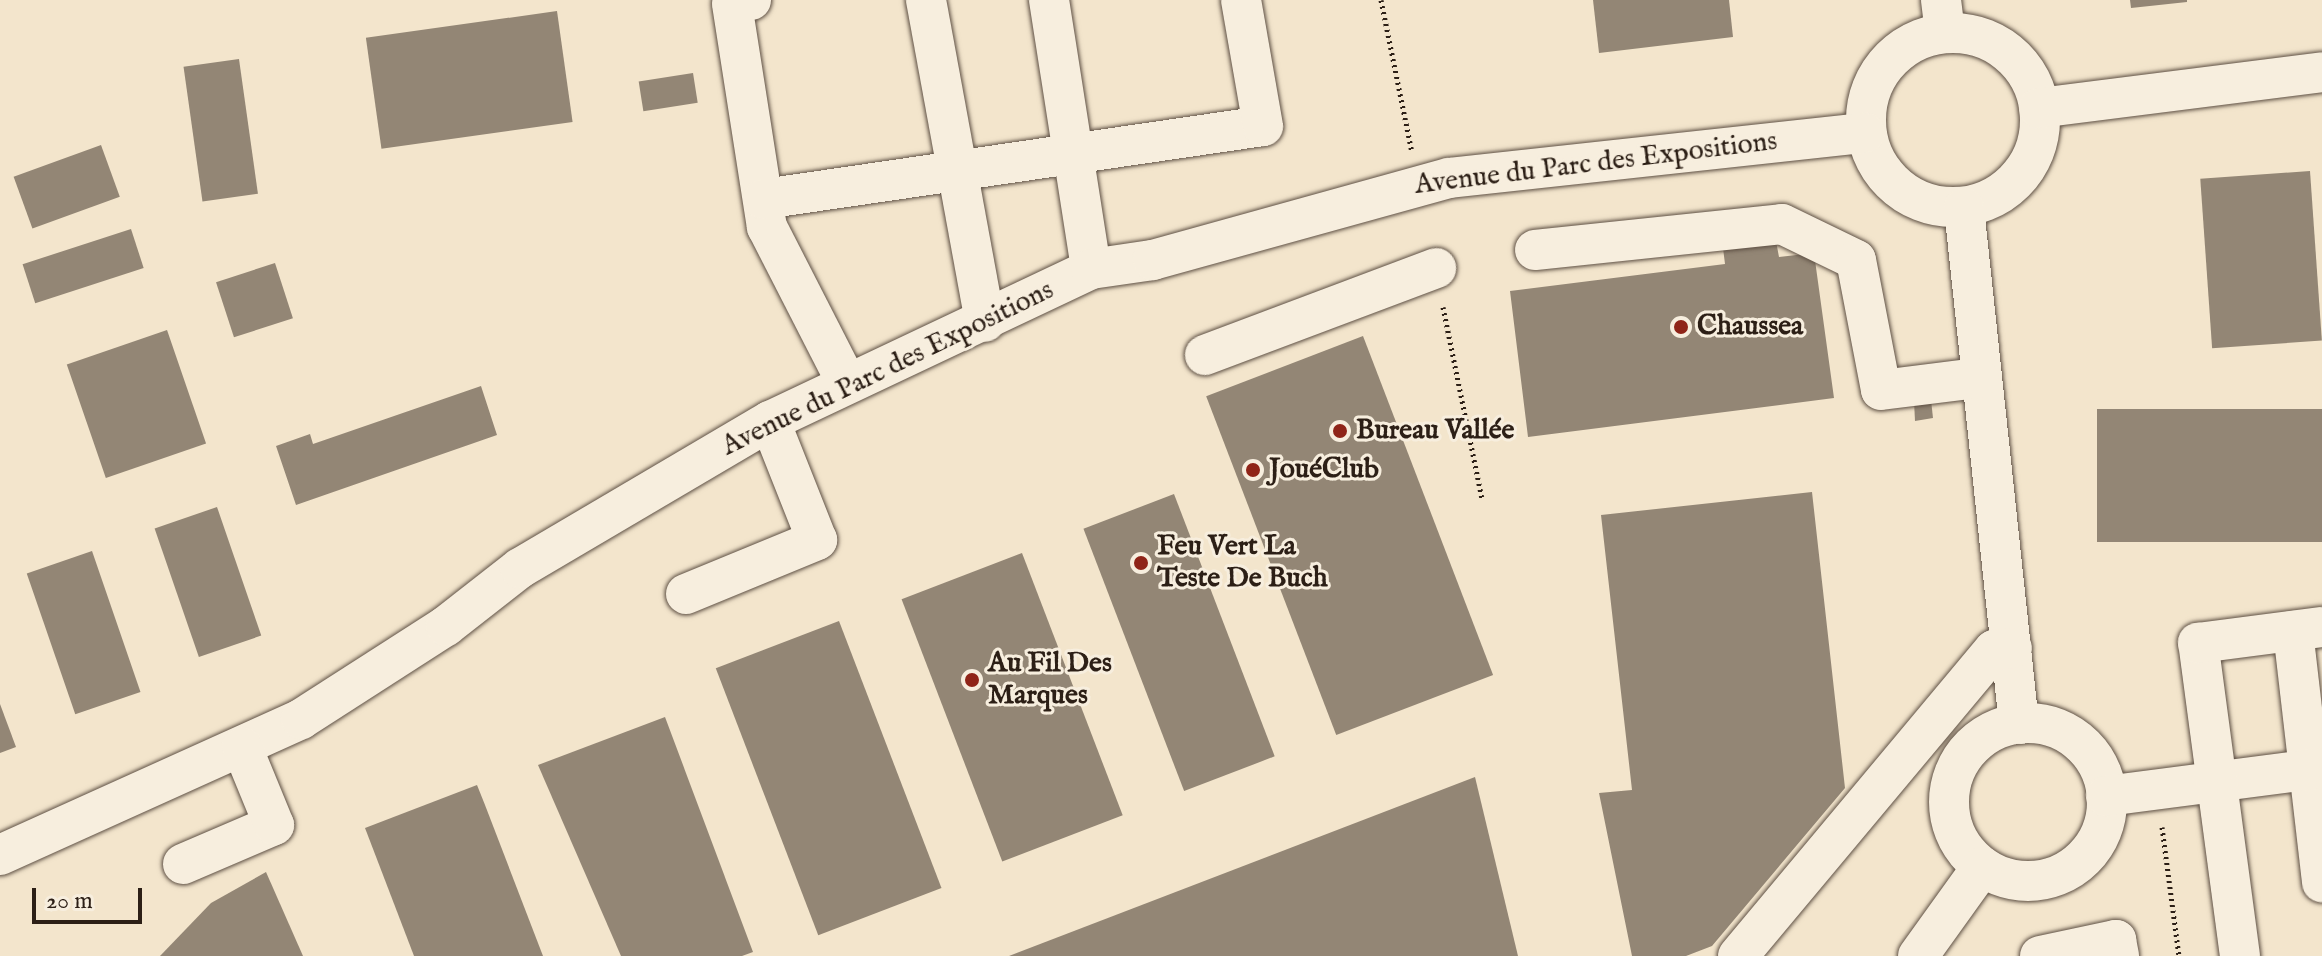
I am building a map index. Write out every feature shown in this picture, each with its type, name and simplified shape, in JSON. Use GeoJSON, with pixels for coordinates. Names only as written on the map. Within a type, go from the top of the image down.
{"type":"FeatureCollection","features":[{"type":"Feature","properties":{"kind":"street"},"geometry":{"type":"LineString","coordinates":[[751,0],[732,4],[767,227],[847,383]]}},
{"type":"Feature","properties":{"kind":"street"},"geometry":{"type":"LineString","coordinates":[[926,0],[985,322]]}},
{"type":"Feature","properties":{"kind":"street"},"geometry":{"type":"LineString","coordinates":[[1049,0],[1091,269]]}},
{"type":"Feature","properties":{"kind":"street"},"geometry":{"type":"LineString","coordinates":[[764,199],[1073,158],[1263,126],[1241,0]]}},
{"type":"Feature","properties":{"kind":"street"},"geometry":{"type":"LineString","coordinates":[[1943,16],[1994,43],[2017,60],[2039,108],[2038,141],[2027,167],[2008,188],[1964,208],[1926,204],[1900,190],[1865,133],[1873,85],[1888,61],[1943,16]]}},
{"type":"Feature","properties":{"kind":"street"},"geometry":{"type":"LineString","coordinates":[[2039,108],[2322,72]]}},
{"type":"Feature","properties":{"kind":"street","name":"Avenue du Parc des Expositions"},"geometry":{"type":"LineString","coordinates":[[0,855],[301,719],[446,626],[520,568],[770,421],[985,322],[1091,269],[1153,260],[1449,178],[1865,133]]}},
{"type":"Feature","properties":{"kind":"street"},"geometry":{"type":"LineString","coordinates":[[1964,208],[1978,378],[2019,724]]}},
{"type":"Feature","properties":{"kind":"street"},"geometry":{"type":"LineString","coordinates":[[1535,250],[1782,224],[1856,260],[1881,390],[1978,378]]}},
{"type":"Feature","properties":{"kind":"street"},"geometry":{"type":"LineString","coordinates":[[1205,355],[1436,268]]}},
{"type":"Feature","properties":{"kind":"street"},"geometry":{"type":"LineString","coordinates":[[686,594],[817,540],[770,421]]}},
{"type":"Feature","properties":{"kind":"street"},"geometry":{"type":"LineString","coordinates":[[2240,956],[2198,643],[2308,629],[2322,882]]}},
{"type":"Feature","properties":{"kind":"street"},"geometry":{"type":"LineString","coordinates":[[1738,956],[1994,650],[2012,648]]}},
{"type":"Feature","properties":{"kind":"street"},"geometry":{"type":"LineString","coordinates":[[2019,724],[2044,725],[2087,750],[2106,796],[2095,845],[2056,877],[2005,879],[1982,867],[1953,830],[1951,782],[1976,743],[2019,724]]}},
{"type":"Feature","properties":{"kind":"street"},"geometry":{"type":"LineString","coordinates":[[183,864],[274,825],[242,747]]}},
{"type":"Feature","properties":{"kind":"street"},"geometry":{"type":"LineString","coordinates":[[2106,796],[2156,787],[2315,769]]}},
{"type":"Feature","properties":{"kind":"street"},"geometry":{"type":"LineString","coordinates":[[1918,956],[1982,867]]}},
{"type":"Feature","properties":{"kind":"street"},"geometry":{"type":"LineString","coordinates":[[2040,956],[2116,940],[2119,956]]}},
{"type":"Feature","properties":{"kind":"path"},"geometry":{"type":"LineString","coordinates":[[2156,787],[2179,956]]}},
{"type":"Feature","properties":{"kind":"building"},"geometry":{"type":"Polygon","coordinates":[[[1593,0],[1729,0],[1733,37],[1599,53],[1593,0]]]}},
{"type":"Feature","properties":{"kind":"building"},"geometry":{"type":"Polygon","coordinates":[[[2130,0],[2187,0],[2187,2],[2131,8],[2130,0]]]}},
{"type":"Feature","properties":{"kind":"building"},"geometry":{"type":"Polygon","coordinates":[[[557,11],[573,122],[381,149],[366,38],[557,11]]]}},
{"type":"Feature","properties":{"kind":"building"},"geometry":{"type":"Polygon","coordinates":[[[239,59],[258,194],[202,201],[184,67],[239,59]]]}},
{"type":"Feature","properties":{"kind":"building"},"geometry":{"type":"Polygon","coordinates":[[[693,73],[698,103],[643,111],[639,82],[693,73]]]}},
{"type":"Feature","properties":{"kind":"building"},"geometry":{"type":"Polygon","coordinates":[[[101,145],[120,197],[32,228],[14,177],[101,145]]]}},
{"type":"Feature","properties":{"kind":"building"},"geometry":{"type":"Polygon","coordinates":[[[2310,171],[2322,341],[2212,348],[2200,179],[2310,171]]]}},
{"type":"Feature","properties":{"kind":"building"},"geometry":{"type":"Polygon","coordinates":[[[131,229],[144,268],[35,303],[23,264],[131,229]]]}},
{"type":"Feature","properties":{"kind":"building"},"geometry":{"type":"Polygon","coordinates":[[[1776,241],[1779,257],[1814,253],[1834,398],[1528,437],[1510,291],[1725,264],[1723,248],[1776,241]]]}},
{"type":"Feature","properties":{"kind":"building"},"geometry":{"type":"Polygon","coordinates":[[[275,263],[293,318],[234,337],[216,282],[275,263]]]}},
{"type":"Feature","properties":{"kind":"building"},"geometry":{"type":"Polygon","coordinates":[[[167,330],[206,443],[106,478],[67,365],[167,330]]]}},
{"type":"Feature","properties":{"kind":"building"},"geometry":{"type":"Polygon","coordinates":[[[1363,336],[1493,675],[1336,735],[1206,396],[1363,336]]]}},
{"type":"Feature","properties":{"kind":"building"},"geometry":{"type":"Polygon","coordinates":[[[481,386],[497,435],[296,505],[276,446],[310,434],[313,444],[481,386]]]}},
{"type":"Feature","properties":{"kind":"building"},"geometry":{"type":"Polygon","coordinates":[[[1931,400],[1933,418],[1915,421],[1914,401],[1931,400]]]}},
{"type":"Feature","properties":{"kind":"building"},"geometry":{"type":"Polygon","coordinates":[[[2097,409],[2322,409],[2322,542],[2097,542],[2097,409]]]}},
{"type":"Feature","properties":{"kind":"building"},"geometry":{"type":"Polygon","coordinates":[[[1812,492],[1845,788],[1712,946],[1686,956],[1632,956],[1599,793],[1632,790],[1601,515],[1812,492]]]}},
{"type":"Feature","properties":{"kind":"building"},"geometry":{"type":"Polygon","coordinates":[[[1174,494],[1275,756],[1184,791],[1083,529],[1174,494]]]}},
{"type":"Feature","properties":{"kind":"building"},"geometry":{"type":"Polygon","coordinates":[[[217,507],[261,636],[199,657],[155,528],[217,507]]]}},
{"type":"Feature","properties":{"kind":"building"},"geometry":{"type":"Polygon","coordinates":[[[92,551],[141,692],[75,714],[27,573],[92,551]]]}},
{"type":"Feature","properties":{"kind":"building"},"geometry":{"type":"Polygon","coordinates":[[[1022,553],[1123,815],[1002,862],[902,599],[1022,553]]]}},
{"type":"Feature","properties":{"kind":"building"},"geometry":{"type":"Polygon","coordinates":[[[839,621],[941,888],[818,935],[716,668],[839,621]]]}},
{"type":"Feature","properties":{"kind":"building"},"geometry":{"type":"Polygon","coordinates":[[[0,704],[16,747],[0,753],[0,704]]]}},
{"type":"Feature","properties":{"kind":"building"},"geometry":{"type":"Polygon","coordinates":[[[665,717],[753,952],[742,956],[621,956],[538,765],[665,717]]]}},
{"type":"Feature","properties":{"kind":"building"},"geometry":{"type":"Polygon","coordinates":[[[1475,777],[1518,956],[1009,956],[1475,777]]]}},
{"type":"Feature","properties":{"kind":"building"},"geometry":{"type":"Polygon","coordinates":[[[477,785],[543,956],[414,956],[365,828],[477,785]]]}},
{"type":"Feature","properties":{"kind":"building"},"geometry":{"type":"Polygon","coordinates":[[[266,872],[303,956],[160,956],[211,903],[266,872]]]}},
{"type":"Feature","properties":{"kind":"place","name":"Chaussea"},"geometry":{"type":"Point","coordinates":[1681,327]}},
{"type":"Feature","properties":{"kind":"place","name":"Bureau Vallée"},"geometry":{"type":"Point","coordinates":[1340,431]}},
{"type":"Feature","properties":{"kind":"place","name":"JouéClub"},"geometry":{"type":"Point","coordinates":[1253,470]}},
{"type":"Feature","properties":{"kind":"place","name":"Feu Vert La Teste De Buch"},"geometry":{"type":"Point","coordinates":[1141,563]}},
{"type":"Feature","properties":{"kind":"place","name":"Au Fil Des Marques"},"geometry":{"type":"Point","coordinates":[972,680]}}]}
